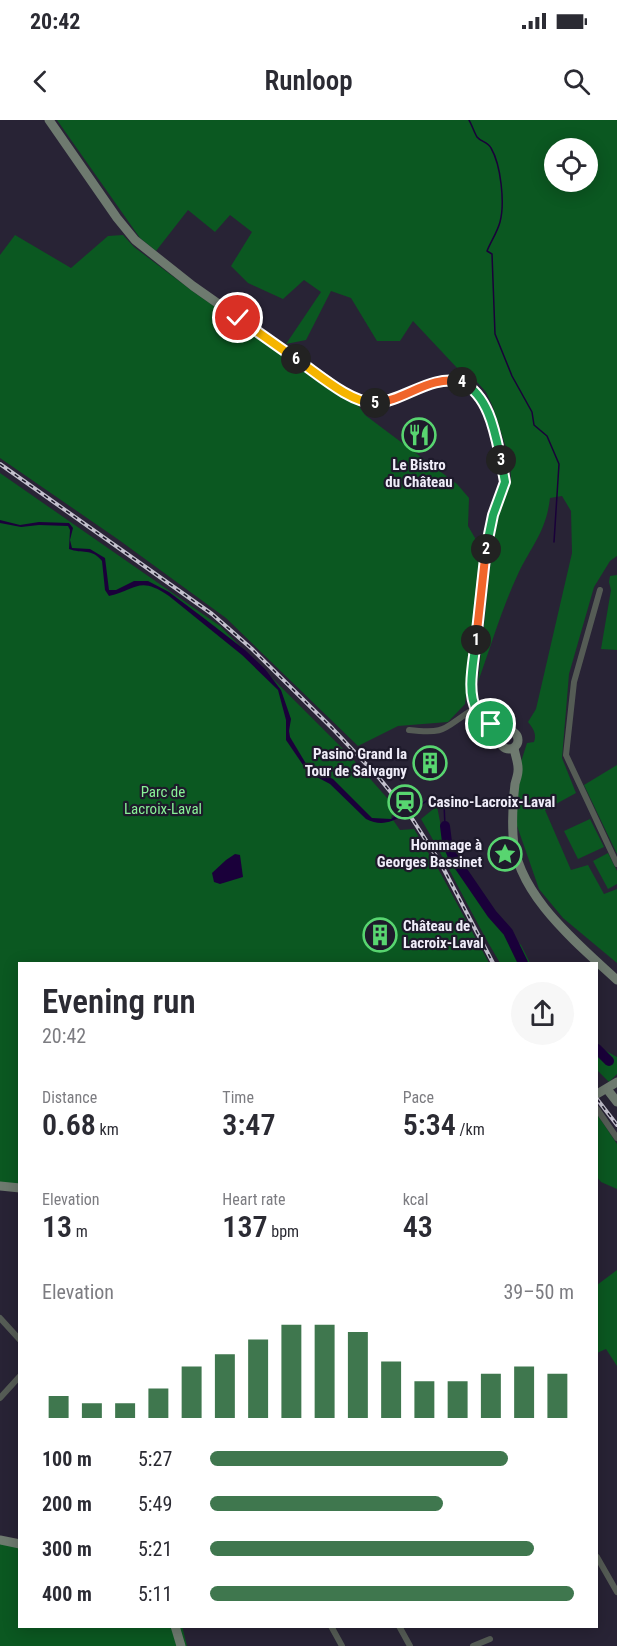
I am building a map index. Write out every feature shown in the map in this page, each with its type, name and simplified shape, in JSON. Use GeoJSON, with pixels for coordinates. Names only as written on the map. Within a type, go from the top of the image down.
{"type":"FeatureCollection","features":[{"type":"Feature","properties":{"kind":"street"},"geometry":{"type":"LineString","coordinates":[[49,120],[117,218],[135,240],[193,286],[350,396],[365,403],[380,403],[433,382],[447,379],[461,381],[472,387],[481,397],[497,441],[505,482],[489,528],[472,698],[477,711],[503,734]]}},
{"type":"Feature","properties":{"kind":"street"},"geometry":{"type":"LineString","coordinates":[[600,590],[574,682],[566,755],[617,864]]}},
{"type":"Feature","properties":{"kind":"street"},"geometry":{"type":"LineString","coordinates":[[409,730],[432,733],[441,731],[477,711]]}},
{"type":"Feature","properties":{"kind":"street"},"geometry":{"type":"LineString","coordinates":[[503,734],[514,732],[518,736],[518,744],[511,749]]}},
{"type":"Feature","properties":{"kind":"street"},"geometry":{"type":"LineString","coordinates":[[503,734],[501,745],[511,749]]}},
{"type":"Feature","properties":{"kind":"street"},"geometry":{"type":"LineString","coordinates":[[511,749],[518,771],[515,783],[513,843],[516,859],[526,882],[545,908],[597,962]]}},
{"type":"Feature","properties":{"kind":"street"},"geometry":{"type":"LineString","coordinates":[[598,963],[617,980]]}},
{"type":"Feature","properties":{"kind":"street"},"geometry":{"type":"LineString","coordinates":[[598,1094],[614,1087],[617,1102]]}},
{"type":"Feature","properties":{"kind":"street"},"geometry":{"type":"LineString","coordinates":[[598,1110],[617,1138]]}},
{"type":"Feature","properties":{"kind":"street"},"geometry":{"type":"LineString","coordinates":[[0,1186],[18,1188]]}},
{"type":"Feature","properties":{"kind":"street"},"geometry":{"type":"LineString","coordinates":[[0,1318],[18,1338]]}},
{"type":"Feature","properties":{"kind":"street"},"geometry":{"type":"LineString","coordinates":[[0,1398],[18,1378]]}},
{"type":"Feature","properties":{"kind":"street"},"geometry":{"type":"LineString","coordinates":[[0,1539],[18,1544]]}},
{"type":"Feature","properties":{"kind":"street"},"geometry":{"type":"LineString","coordinates":[[598,1559],[617,1592]]}},
{"type":"Feature","properties":{"kind":"street"},"geometry":{"type":"LineString","coordinates":[[176,1628],[181,1646]]}},
{"type":"Feature","properties":{"kind":"street"},"geometry":{"type":"LineString","coordinates":[[332,1628],[342,1646]]}},
{"type":"Feature","properties":{"kind":"street"},"geometry":{"type":"LineString","coordinates":[[400,1628],[410,1646]]}},
{"type":"Feature","properties":{"kind":"street"},"geometry":{"type":"LineString","coordinates":[[472,1646],[489,1639]]}},
{"type":"Feature","properties":{"kind":"green space"},"geometry":{"type":"Polygon","coordinates":[[[57,120],[617,120],[617,556],[610,561],[594,587],[569,674],[562,758],[576,793],[545,810],[571,870],[588,865],[604,894],[617,889],[617,963],[563,918],[539,889],[516,823],[520,765],[527,743],[534,742],[535,739],[534,731],[528,722],[536,709],[572,553],[571,511],[562,496],[550,498],[542,529],[512,587],[478,682],[491,559],[498,517],[511,481],[510,460],[486,392],[477,382],[459,370],[413,321],[400,341],[377,341],[351,298],[331,291],[306,340],[286,344],[321,292],[304,280],[283,299],[248,283],[231,266],[252,232],[230,215],[215,232],[188,210],[156,251],[140,238],[57,120]]]}},
{"type":"Feature","properties":{"kind":"green space"},"geometry":{"type":"Polygon","coordinates":[[[15,235],[71,268],[108,236],[123,235],[134,247],[195,293],[358,405],[365,415],[457,484],[469,498],[468,526],[482,550],[465,704],[448,722],[398,726],[358,746],[226,618],[119,540],[0,458],[0,255],[15,235]]]}},
{"type":"Feature","properties":{"kind":"green space","name":"Parc de Lacroix-Laval"},"geometry":{"type":"Polygon","coordinates":[[[0,473],[220,626],[350,756],[396,808],[391,817],[400,830],[414,829],[488,962],[18,962],[18,1186],[0,1183],[0,473]]]}},
{"type":"Feature","properties":{"kind":"green space"},"geometry":{"type":"Polygon","coordinates":[[[617,575],[617,650],[601,649],[611,590],[610,576],[617,575]]]}},
{"type":"Feature","properties":{"kind":"green space"},"geometry":{"type":"Polygon","coordinates":[[[617,765],[617,854],[584,785],[617,765]]]}},
{"type":"Feature","properties":{"kind":"green space"},"geometry":{"type":"Polygon","coordinates":[[[437,806],[446,853],[492,919],[521,945],[530,962],[499,962],[421,819],[437,806]]]}},
{"type":"Feature","properties":{"kind":"green space"},"geometry":{"type":"Polygon","coordinates":[[[590,819],[604,847],[578,859],[564,831],[590,819]]]}},
{"type":"Feature","properties":{"kind":"green space"},"geometry":{"type":"Polygon","coordinates":[[[608,853],[617,871],[617,884],[608,889],[593,861],[608,853]]]}},
{"type":"Feature","properties":{"kind":"green space"},"geometry":{"type":"Polygon","coordinates":[[[598,1047],[617,1057],[617,1074],[609,1082],[598,1071],[598,1047]]]}},
{"type":"Feature","properties":{"kind":"green space"},"geometry":{"type":"Polygon","coordinates":[[[598,1116],[617,1144],[617,1189],[598,1178],[598,1116]]]}},
{"type":"Feature","properties":{"kind":"green space"},"geometry":{"type":"Polygon","coordinates":[[[617,1270],[617,1366],[606,1349],[598,1353],[598,1284],[617,1270]]]}},
{"type":"Feature","properties":{"kind":"green space"},"geometry":{"type":"Polygon","coordinates":[[[0,1536],[18,1540],[18,1628],[182,1628],[187,1646],[0,1646],[0,1536]]]}},
{"type":"Feature","properties":{"kind":"shaded area"},"geometry":{"type":"Polygon","coordinates":[[[0,520],[20,525],[39,522],[69,523],[73,528],[70,540],[72,548],[90,549],[105,558],[109,590],[116,590],[134,581],[148,581],[169,592],[245,650],[265,669],[281,690],[291,719],[290,737],[308,767],[333,779],[372,818],[391,819],[401,812],[403,815],[385,823],[366,819],[330,784],[313,775],[303,765],[286,740],[286,720],[278,690],[242,655],[169,596],[151,586],[144,585],[109,596],[105,590],[102,561],[94,554],[69,549],[70,530],[68,526],[21,527],[0,523],[0,520]]]}},
{"type":"Feature","properties":{"kind":"shaded area"},"geometry":{"type":"Polygon","coordinates":[[[235,854],[240,855],[243,877],[220,884],[214,882],[212,873],[235,854]]]}},
{"type":"Feature","properties":{"kind":"waterway"},"geometry":{"type":"LineString","coordinates":[[469,120],[477,137],[491,148],[501,184],[500,222],[487,251],[492,254],[495,334],[512,376],[532,412],[534,425],[547,436],[559,464],[554,542]]}},
{"type":"Feature","properties":{"kind":"waterway"},"geometry":{"type":"LineString","coordinates":[[419,806],[428,800],[444,804],[445,826]]}},
{"type":"Feature","properties":{"kind":"waterway"},"geometry":{"type":"LineString","coordinates":[[445,826],[447,842],[453,857],[492,914],[508,932],[523,962]]}},
{"type":"Feature","properties":{"kind":"waterway"},"geometry":{"type":"LineString","coordinates":[[598,1050],[609,1061]]}},
{"type":"Feature","properties":{"kind":"railway"},"geometry":{"type":"LineString","coordinates":[[0,464],[212,614],[252,649],[332,728],[380,779],[411,817],[440,862],[492,962]]}},
{"type":"Feature","properties":{"kind":"railway"},"geometry":{"type":"LineString","coordinates":[[598,1100],[617,1125]]}},
{"type":"Feature","properties":{"kind":"place","name":"Le Bistro du Château"},"geometry":{"type":"Point","coordinates":[419,435]}},
{"type":"Feature","properties":{"kind":"place","name":"Pasino Grand la Tour de Salvagny"},"geometry":{"type":"Point","coordinates":[430,763]}},
{"type":"Feature","properties":{"kind":"place","name":"Casino-Lacroix-Laval"},"geometry":{"type":"Point","coordinates":[405,802]}},
{"type":"Feature","properties":{"kind":"place","name":"Hommage à Georges Bassinet"},"geometry":{"type":"Point","coordinates":[505,854]}},
{"type":"Feature","properties":{"kind":"place","name":"Château de Lacroix-Laval"},"geometry":{"type":"Point","coordinates":[380,935]}},
{"type":"Feature","properties":{"kind":"route"},"geometry":{"type":"LineString","coordinates":[[238,318],[350,396],[365,403],[380,403],[433,382],[447,379],[461,381],[472,387],[481,397],[497,441],[505,482],[489,528],[472,682],[472,698],[479,715],[491,724]]}}]}
